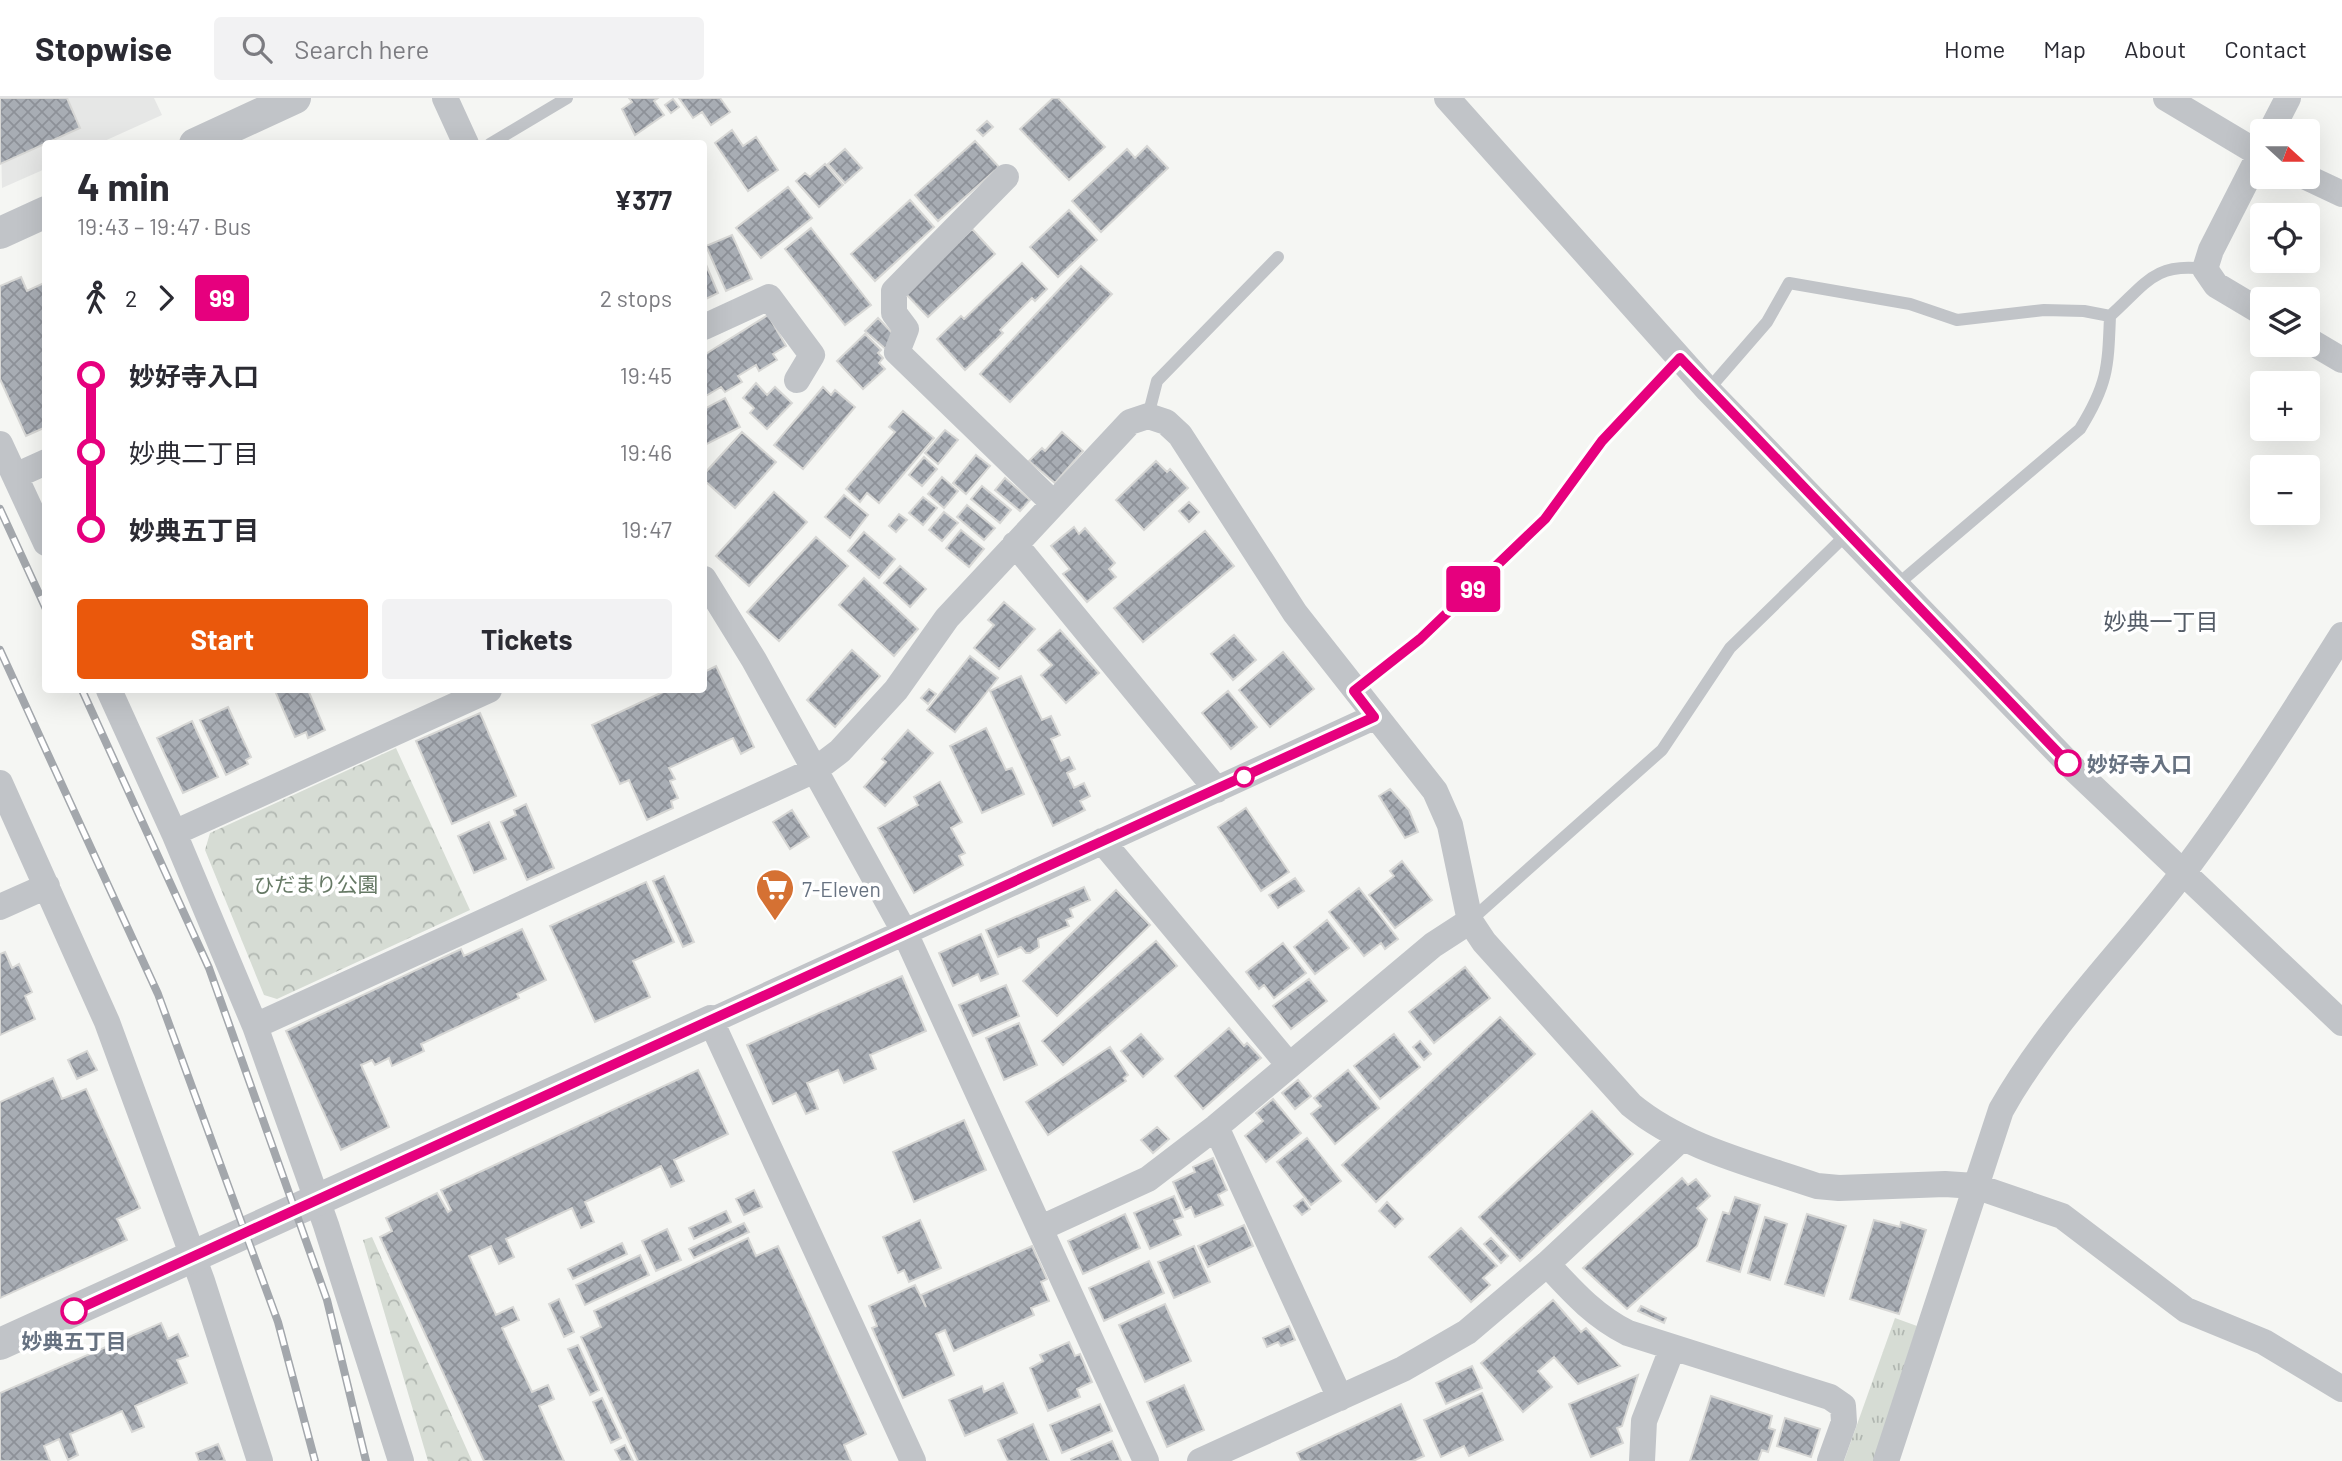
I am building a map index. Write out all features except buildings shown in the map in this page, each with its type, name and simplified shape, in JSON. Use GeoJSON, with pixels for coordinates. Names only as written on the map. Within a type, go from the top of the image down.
{"type":"FeatureCollection","features":[{"type":"Feature","properties":{"kind":"street"},"geometry":{"type":"LineString","coordinates":[[204,140],[295,98]]}},
{"type":"Feature","properties":{"kind":"street"},"geometry":{"type":"LineString","coordinates":[[445,98],[464,140]]}},
{"type":"Feature","properties":{"kind":"street"},"geometry":{"type":"LineString","coordinates":[[1447,98],[1708,390],[2075,770],[2342,1023]]}},
{"type":"Feature","properties":{"kind":"street"},"geometry":{"type":"LineString","coordinates":[[2166,98],[2250,140]]}},
{"type":"Feature","properties":{"kind":"street"},"geometry":{"type":"LineString","coordinates":[[2278,119],[2288,98]]}},
{"type":"Feature","properties":{"kind":"street"},"geometry":{"type":"LineString","coordinates":[[2250,174],[2211,250],[2205,269],[2216,285],[2250,305]]}},
{"type":"Feature","properties":{"kind":"street"},"geometry":{"type":"LineString","coordinates":[[1006,177],[894,291],[894,313],[906,329],[897,352],[1053,503]]}},
{"type":"Feature","properties":{"kind":"street"},"geometry":{"type":"LineString","coordinates":[[2320,184],[2342,194]]}},
{"type":"Feature","properties":{"kind":"street"},"geometry":{"type":"LineString","coordinates":[[0,233],[42,214]]}},
{"type":"Feature","properties":{"kind":"street"},"geometry":{"type":"LineString","coordinates":[[707,326],[769,297],[812,355],[797,380]]}},
{"type":"Feature","properties":{"kind":"street"},"geometry":{"type":"LineString","coordinates":[[2320,347],[2342,360]]}},
{"type":"Feature","properties":{"kind":"street"},"geometry":{"type":"LineString","coordinates":[[255,1026],[815,770],[839,751],[896,690],[947,618],[1053,503],[1130,422],[1148,416],[1166,422],[1180,435],[1295,614],[1435,792],[1450,825],[1470,921],[1484,942],[1631,1105],[1656,1126],[1682,1138],[1816,1186],[1975,1186],[2062,1216],[2116,1260],[2186,1310],[2264,1342],[2342,1389]]}},
{"type":"Feature","properties":{"kind":"street"},"geometry":{"type":"LineString","coordinates":[[0,444],[42,535]]}},
{"type":"Feature","properties":{"kind":"street"},"geometry":{"type":"LineString","coordinates":[[15,476],[42,464]]}},
{"type":"Feature","properties":{"kind":"street"},"geometry":{"type":"LineString","coordinates":[[1015,544],[1217,790]]}},
{"type":"Feature","properties":{"kind":"street"},"geometry":{"type":"LineString","coordinates":[[707,589],[754,660],[905,933],[1146,1461]]}},
{"type":"Feature","properties":{"kind":"street"},"geometry":{"type":"LineString","coordinates":[[1886,1461],[2001,1110],[2025,1067],[2182,874],[2268,754],[2342,635]]}},
{"type":"Feature","properties":{"kind":"street"},"geometry":{"type":"LineString","coordinates":[[110,693],[174,833],[255,1026],[317,1199],[401,1461]]}},
{"type":"Feature","properties":{"kind":"street"},"geometry":{"type":"LineString","coordinates":[[174,833],[482,693]]}},
{"type":"Feature","properties":{"kind":"street"},"geometry":{"type":"LineString","coordinates":[[0,1344],[1374,717]]}},
{"type":"Feature","properties":{"kind":"street"},"geometry":{"type":"LineString","coordinates":[[0,783],[107,1022],[194,1256],[260,1461]]}},
{"type":"Feature","properties":{"kind":"street"},"geometry":{"type":"LineString","coordinates":[[1102,841],[1289,1065]]}},
{"type":"Feature","properties":{"kind":"street"},"geometry":{"type":"LineString","coordinates":[[0,907],[47,886]]}},
{"type":"Feature","properties":{"kind":"street"},"geometry":{"type":"LineString","coordinates":[[1041,1228],[1148,1179],[1216,1127],[1433,945],[1470,921]]}},
{"type":"Feature","properties":{"kind":"street"},"geometry":{"type":"LineString","coordinates":[[711,1021],[913,1461]]}},
{"type":"Feature","properties":{"kind":"street"},"geometry":{"type":"LineString","coordinates":[[1216,1127],[1340,1398]]}},
{"type":"Feature","properties":{"kind":"street"},"geometry":{"type":"LineString","coordinates":[[1200,1461],[1436,1352],[1494,1310],[1682,1138]]}},
{"type":"Feature","properties":{"kind":"street"},"geometry":{"type":"LineString","coordinates":[[1546,1264],[1604,1321],[1672,1349],[1830,1397],[1843,1406],[1844,1422],[1830,1461]]}},
{"type":"Feature","properties":{"kind":"street"},"geometry":{"type":"LineString","coordinates":[[1642,1461],[1644,1421],[1672,1349]]}},
{"type":"Feature","properties":{"kind":"lane"},"geometry":{"type":"LineString","coordinates":[[497,140],[567,98]]}},
{"type":"Feature","properties":{"kind":"lane"},"geometry":{"type":"LineString","coordinates":[[1148,416],[1157,381],[1278,257]]}},
{"type":"Feature","properties":{"kind":"lane"},"geometry":{"type":"LineString","coordinates":[[1898,584],[2080,429],[2093,408],[2108,372],[2110,316],[2162,270],[2182,266],[2205,269]]}},
{"type":"Feature","properties":{"kind":"lane"},"geometry":{"type":"LineString","coordinates":[[1708,390],[1767,322],[1789,283],[1910,304],[1957,320],[2044,310],[2084,311],[2110,316]]}},
{"type":"Feature","properties":{"kind":"lane"},"geometry":{"type":"LineString","coordinates":[[1354,691],[1420,639],[1545,519],[1602,441],[1680,358]]}},
{"type":"Feature","properties":{"kind":"lane"},"geometry":{"type":"LineString","coordinates":[[1470,921],[1662,750],[1730,648],[1847,534]]}},
{"type":"Feature","properties":{"kind":"shaded area"},"geometry":{"type":"Polygon","coordinates":[[[0,98],[154,98],[162,115],[107,140],[42,140],[42,170],[2,188],[0,98]]]}},
{"type":"Feature","properties":{"kind":"green space","name":"ひだまり公園"},"geometry":{"type":"Polygon","coordinates":[[[396,748],[470,910],[277,999],[264,995],[205,850],[210,833],[396,748]]]}},
{"type":"Feature","properties":{"kind":"green space"},"geometry":{"type":"Polygon","coordinates":[[[372,1237],[472,1461],[428,1461],[363,1240],[372,1237]]]}},
{"type":"Feature","properties":{"kind":"green space"},"geometry":{"type":"Polygon","coordinates":[[[1895,1318],[1917,1326],[1874,1461],[1844,1461],[1895,1318]]]}},
{"type":"Feature","properties":{"kind":"railway"},"geometry":{"type":"LineString","coordinates":[[0,509],[42,600]]}},
{"type":"Feature","properties":{"kind":"railway"},"geometry":{"type":"LineString","coordinates":[[0,650],[158,994],[278,1322],[315,1461]]}},
{"type":"Feature","properties":{"kind":"railway"},"geometry":{"type":"LineString","coordinates":[[83,693],[209,968],[327,1300],[366,1461]]}},
{"type":"Feature","properties":{"kind":"bus line","name":"99"},"geometry":{"type":"LineString","coordinates":[[74,1311],[1374,717],[1354,691],[1420,639],[1545,519],[1602,441],[1680,358],[2068,763]]}},
{"type":"Feature","properties":{"kind":"place","name":"妙好寺入口"},"geometry":{"type":"Point","coordinates":[2068,763]}},
{"type":"Feature","properties":{"kind":"place","name":"7-Eleven"},"geometry":{"type":"Point","coordinates":[775,922]}},
{"type":"Feature","properties":{"kind":"place","name":"妙典五丁目"},"geometry":{"type":"Point","coordinates":[74,1311]}},
{"type":"Feature","properties":{"kind":"district","name":"妙典一丁目"},"geometry":{"type":"Point","coordinates":[2161,621]}}]}
